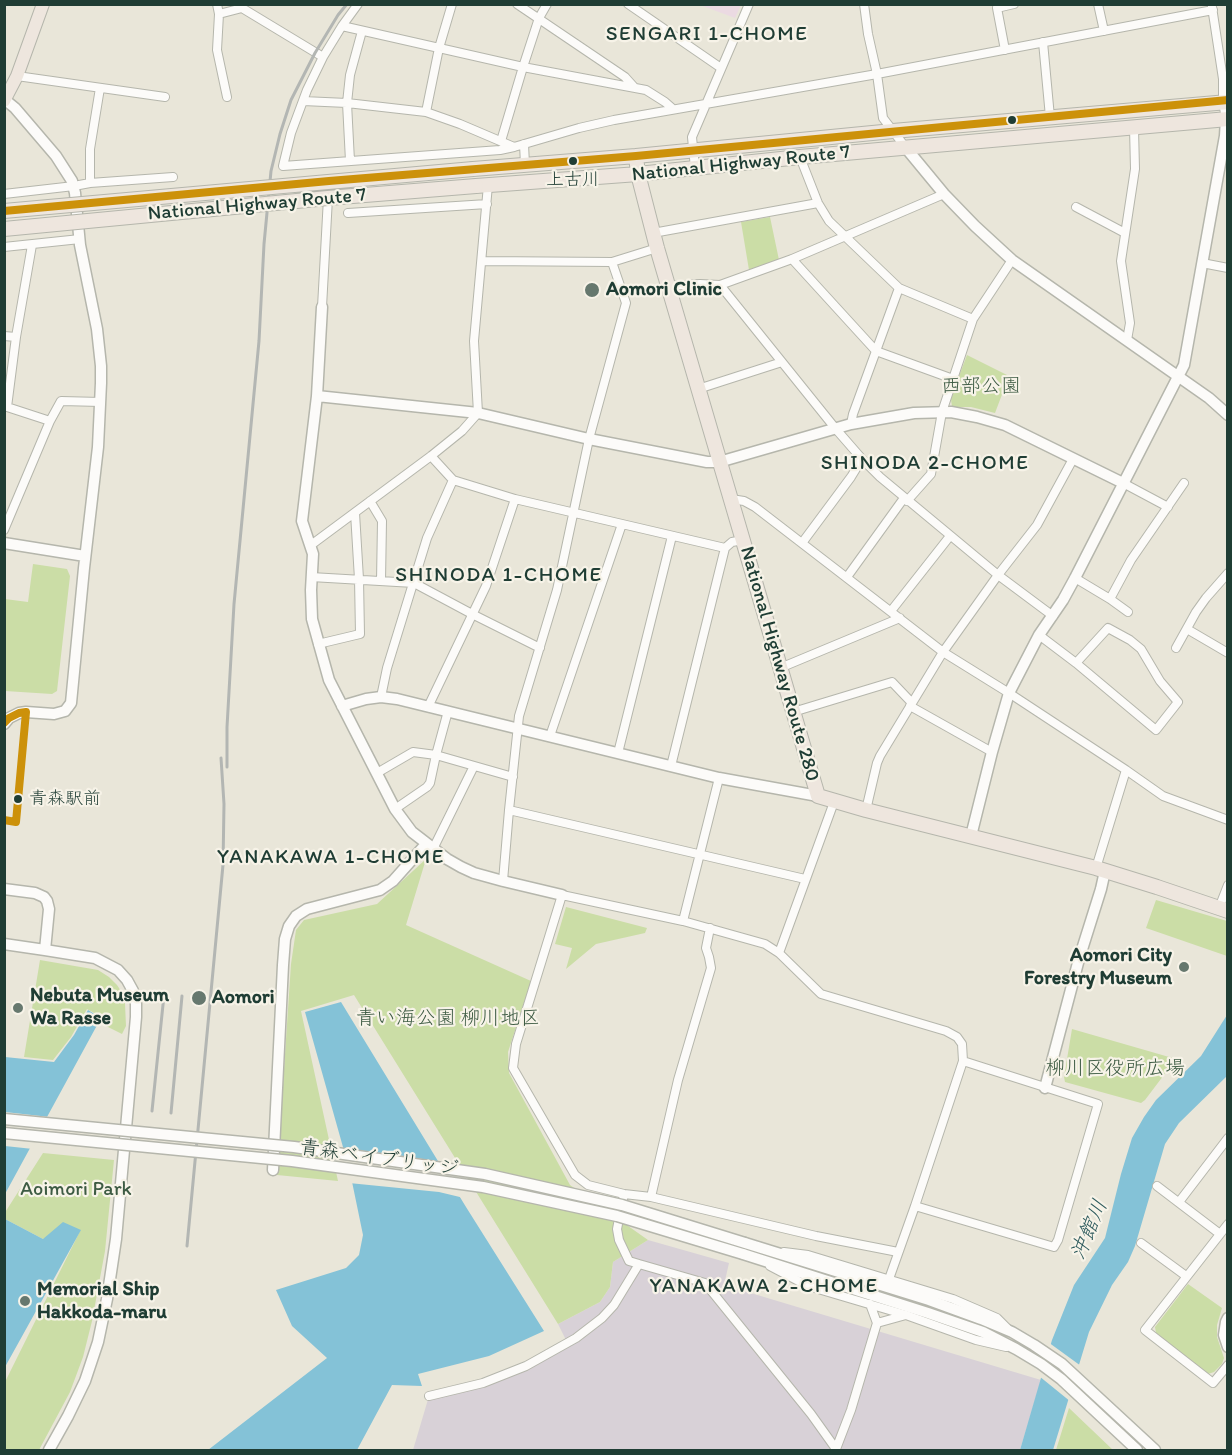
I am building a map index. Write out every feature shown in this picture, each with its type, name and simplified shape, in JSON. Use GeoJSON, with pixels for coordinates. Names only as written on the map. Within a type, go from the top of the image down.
{"type":"FeatureCollection","features":[{"type":"Feature","properties":{"kind":"highway","name":"National Highway Route 7"},"geometry":{"type":"LineString","coordinates":[[4,211],[1225,102]]}},
{"type":"Feature","properties":{"kind":"highway","name":"National Highway Route 7"},"geometry":{"type":"LineString","coordinates":[[4,229],[328,198],[638,174],[800,157],[1227,119]]}},
{"type":"Feature","properties":{"kind":"highway","name":"National Highway Route 280"},"geometry":{"type":"LineString","coordinates":[[636,156],[638,174],[653,234],[818,796],[834,802],[1101,869],[1223,910]]}},
{"type":"Feature","properties":{"kind":"main road"},"geometry":{"type":"LineString","coordinates":[[5,100],[17,76],[43,4]]}},
{"type":"Feature","properties":{"kind":"street"},"geometry":{"type":"LineString","coordinates":[[358,4],[323,57],[291,133],[283,166],[500,150],[579,128],[673,109],[1005,50],[1212,7],[1223,79],[1227,119],[1226,136],[1184,365],[1075,579],[1053,616],[1039,634],[1009,693],[971,836]]}},
{"type":"Feature","properties":{"kind":"street"},"geometry":{"type":"LineString","coordinates":[[426,112],[439,48],[453,4]]}},
{"type":"Feature","properties":{"kind":"street"},"geometry":{"type":"LineString","coordinates":[[517,4],[625,76],[634,87]]}},
{"type":"Feature","properties":{"kind":"street"},"geometry":{"type":"LineString","coordinates":[[501,141],[539,18],[547,4]]}},
{"type":"Feature","properties":{"kind":"street"},"geometry":{"type":"LineString","coordinates":[[628,4],[720,68]]}},
{"type":"Feature","properties":{"kind":"street"},"geometry":{"type":"LineString","coordinates":[[695,168],[692,137],[749,4]]}},
{"type":"Feature","properties":{"kind":"street"},"geometry":{"type":"LineString","coordinates":[[864,4],[883,118],[944,194],[1012,260],[1179,377],[1209,399],[1227,416]]}},
{"type":"Feature","properties":{"kind":"street"},"geometry":{"type":"LineString","coordinates":[[1005,50],[997,8],[1014,4]]}},
{"type":"Feature","properties":{"kind":"street"},"geometry":{"type":"LineString","coordinates":[[1098,4],[1104,31]]}},
{"type":"Feature","properties":{"kind":"street"},"geometry":{"type":"LineString","coordinates":[[227,97],[217,50],[218,9],[242,6],[323,57]]}},
{"type":"Feature","properties":{"kind":"street"},"geometry":{"type":"LineString","coordinates":[[342,26],[523,66],[646,90],[673,109]]}},
{"type":"Feature","properties":{"kind":"street"},"geometry":{"type":"LineString","coordinates":[[350,161],[347,103],[350,75],[362,31]]}},
{"type":"Feature","properties":{"kind":"street"},"geometry":{"type":"LineString","coordinates":[[1043,42],[1050,117]]}},
{"type":"Feature","properties":{"kind":"street"},"geometry":{"type":"LineString","coordinates":[[1218,44],[1227,42]]}},
{"type":"Feature","properties":{"kind":"street"},"geometry":{"type":"LineString","coordinates":[[17,76],[165,97]]}},
{"type":"Feature","properties":{"kind":"street"},"geometry":{"type":"LineString","coordinates":[[90,183],[90,149],[100,88]]}},
{"type":"Feature","properties":{"kind":"street"},"geometry":{"type":"LineString","coordinates":[[4,724],[9,718],[19,713],[54,714],[65,711],[71,703],[101,402],[98,338],[80,239],[74,186],[56,156],[15,108],[5,100]]}},
{"type":"Feature","properties":{"kind":"street"},"geometry":{"type":"LineString","coordinates":[[303,101],[347,103],[426,112],[514,147]]}},
{"type":"Feature","properties":{"kind":"street"},"geometry":{"type":"LineString","coordinates":[[1127,340],[1130,323],[1121,261],[1135,169],[1134,128]]}},
{"type":"Feature","properties":{"kind":"street"},"geometry":{"type":"LineString","coordinates":[[524,144],[525,165]]}},
{"type":"Feature","properties":{"kind":"street"},"geometry":{"type":"LineString","coordinates":[[800,157],[818,203],[829,221],[899,288],[973,319]]}},
{"type":"Feature","properties":{"kind":"street"},"geometry":{"type":"LineString","coordinates":[[4,194],[90,183],[174,177]]}},
{"type":"Feature","properties":{"kind":"street"},"geometry":{"type":"LineString","coordinates":[[311,546],[431,456],[462,431],[478,413],[474,341],[487,204],[482,186]]}},
{"type":"Feature","properties":{"kind":"street"},"geometry":{"type":"LineString","coordinates":[[669,286],[720,285],[792,259],[944,194]]}},
{"type":"Feature","properties":{"kind":"street"},"geometry":{"type":"LineString","coordinates":[[328,198],[317,396],[302,521],[313,554],[310,605],[318,644],[329,680],[395,809],[407,826],[430,846],[460,867],[474,873],[683,921],[765,944],[778,953],[821,994],[945,1031],[957,1037],[962,1044],[963,1061],[889,1279]]}},
{"type":"Feature","properties":{"kind":"street"},"geometry":{"type":"LineString","coordinates":[[653,234],[818,203]]}},
{"type":"Feature","properties":{"kind":"street"},"geometry":{"type":"LineString","coordinates":[[348,213],[487,204]]}},
{"type":"Feature","properties":{"kind":"street"},"geometry":{"type":"LineString","coordinates":[[1076,207],[1125,233]]}},
{"type":"Feature","properties":{"kind":"street"},"geometry":{"type":"LineString","coordinates":[[4,247],[80,239]]}},
{"type":"Feature","properties":{"kind":"street"},"geometry":{"type":"LineString","coordinates":[[32,245],[6,406],[50,421]]}},
{"type":"Feature","properties":{"kind":"street"},"geometry":{"type":"LineString","coordinates":[[482,261],[612,262],[657,248]]}},
{"type":"Feature","properties":{"kind":"street"},"geometry":{"type":"LineString","coordinates":[[792,259],[876,351],[953,379]]}},
{"type":"Feature","properties":{"kind":"street"},"geometry":{"type":"LineString","coordinates":[[847,577],[906,500],[931,474],[942,412],[973,319],[1012,260]]}},
{"type":"Feature","properties":{"kind":"street"},"geometry":{"type":"LineString","coordinates":[[503,881],[519,716],[557,590],[589,439],[626,303],[612,262]]}},
{"type":"Feature","properties":{"kind":"street"},"geometry":{"type":"LineString","coordinates":[[1202,263],[1227,268]]}},
{"type":"Feature","properties":{"kind":"street"},"geometry":{"type":"LineString","coordinates":[[720,285],[862,459],[906,500],[998,575],[1053,616]]}},
{"type":"Feature","properties":{"kind":"street"},"geometry":{"type":"LineString","coordinates":[[851,424],[899,288]]}},
{"type":"Feature","properties":{"kind":"street"},"geometry":{"type":"LineString","coordinates":[[4,336],[16,337]]}},
{"type":"Feature","properties":{"kind":"street"},"geometry":{"type":"LineString","coordinates":[[698,389],[782,362]]}},
{"type":"Feature","properties":{"kind":"street"},"geometry":{"type":"LineString","coordinates":[[317,396],[478,413],[589,439],[707,462],[719,462],[851,424],[914,413],[964,414],[992,420],[1026,435],[1168,507]]}},
{"type":"Feature","properties":{"kind":"street"},"geometry":{"type":"LineString","coordinates":[[4,530],[50,421],[61,401],[101,402]]}},
{"type":"Feature","properties":{"kind":"street"},"geometry":{"type":"LineString","coordinates":[[431,456],[453,480],[514,499],[725,548]]}},
{"type":"Feature","properties":{"kind":"street"},"geometry":{"type":"LineString","coordinates":[[802,543],[862,459]]}},
{"type":"Feature","properties":{"kind":"street"},"geometry":{"type":"LineString","coordinates":[[866,810],[880,756],[943,652],[1037,525],[1073,459]]}},
{"type":"Feature","properties":{"kind":"street"},"geometry":{"type":"LineString","coordinates":[[381,697],[387,668],[427,538],[453,480]]}},
{"type":"Feature","properties":{"kind":"street"},"geometry":{"type":"LineString","coordinates":[[1110,600],[1131,560],[1184,483]]}},
{"type":"Feature","properties":{"kind":"street"},"geometry":{"type":"LineString","coordinates":[[428,707],[486,586],[514,499]]}},
{"type":"Feature","properties":{"kind":"street"},"geometry":{"type":"LineString","coordinates":[[731,499],[744,501],[755,507],[943,652],[1009,693],[1163,796],[1227,820]]}},
{"type":"Feature","properties":{"kind":"street"},"geometry":{"type":"LineString","coordinates":[[370,501],[382,521],[381,580]]}},
{"type":"Feature","properties":{"kind":"street"},"geometry":{"type":"LineString","coordinates":[[318,644],[360,634],[354,513]]}},
{"type":"Feature","properties":{"kind":"street"},"geometry":{"type":"LineString","coordinates":[[550,736],[621,524]]}},
{"type":"Feature","properties":{"kind":"street"},"geometry":{"type":"LineString","coordinates":[[618,753],[672,536]]}},
{"type":"Feature","properties":{"kind":"street"},"geometry":{"type":"LineString","coordinates":[[891,611],[950,536]]}},
{"type":"Feature","properties":{"kind":"street"},"geometry":{"type":"LineString","coordinates":[[670,766],[725,548],[743,540]]}},
{"type":"Feature","properties":{"kind":"street"},"geometry":{"type":"LineString","coordinates":[[4,543],[85,556]]}},
{"type":"Feature","properties":{"kind":"street"},"geometry":{"type":"LineString","coordinates":[[311,577],[414,583],[540,648]]}},
{"type":"Feature","properties":{"kind":"street"},"geometry":{"type":"LineString","coordinates":[[1075,579],[1128,612]]}},
{"type":"Feature","properties":{"kind":"street"},"geometry":{"type":"LineString","coordinates":[[1176,648],[1206,598],[1226,579]]}},
{"type":"Feature","properties":{"kind":"street"},"geometry":{"type":"LineString","coordinates":[[780,668],[900,618]]}},
{"type":"Feature","properties":{"kind":"street"},"geometry":{"type":"LineString","coordinates":[[1039,634],[1156,730],[1178,702],[1160,681],[1141,649],[1108,628],[1076,663]]}},
{"type":"Feature","properties":{"kind":"street"},"geometry":{"type":"LineString","coordinates":[[1187,629],[1227,653]]}},
{"type":"Feature","properties":{"kind":"street"},"geometry":{"type":"LineString","coordinates":[[793,712],[892,682],[911,705],[992,752]]}},
{"type":"Feature","properties":{"kind":"street"},"geometry":{"type":"LineString","coordinates":[[342,706],[381,697],[448,711],[719,778],[818,796]]}},
{"type":"Feature","properties":{"kind":"street"},"geometry":{"type":"LineString","coordinates":[[395,809],[430,783],[448,711]]}},
{"type":"Feature","properties":{"kind":"street"},"geometry":{"type":"LineString","coordinates":[[377,773],[413,752],[436,755],[513,777]]}},
{"type":"Feature","properties":{"kind":"street"},"geometry":{"type":"LineString","coordinates":[[273,1170],[283,965],[285,939],[289,926],[296,916],[308,909],[380,890],[393,880],[430,846],[474,766]]}},
{"type":"Feature","properties":{"kind":"street"},"geometry":{"type":"LineString","coordinates":[[1046,1088],[1079,959],[1099,898],[1101,869],[1126,770]]}},
{"type":"Feature","properties":{"kind":"street"},"geometry":{"type":"LineString","coordinates":[[683,921],[719,778]]}},
{"type":"Feature","properties":{"kind":"street"},"geometry":{"type":"LineString","coordinates":[[778,953],[834,802]]}},
{"type":"Feature","properties":{"kind":"street"},"geometry":{"type":"LineString","coordinates":[[509,810],[806,879]]}},
{"type":"Feature","properties":{"kind":"street"},"geometry":{"type":"LineString","coordinates":[[1223,910],[1227,885]]}},
{"type":"Feature","properties":{"kind":"street"},"geometry":{"type":"LineString","coordinates":[[4,889],[35,893],[47,901],[49,909],[45,950]]}},
{"type":"Feature","properties":{"kind":"street"},"geometry":{"type":"LineString","coordinates":[[562,895],[516,1044],[513,1068],[575,1175],[588,1185],[624,1194],[651,1197],[816,1236],[898,1252]]}},
{"type":"Feature","properties":{"kind":"street"},"geometry":{"type":"LineString","coordinates":[[651,1197],[678,1080],[711,968],[706,948],[710,928]]}},
{"type":"Feature","properties":{"kind":"street"},"geometry":{"type":"LineString","coordinates":[[4,944],[95,958],[118,970],[127,980],[136,1004],[116,1239],[107,1299],[98,1342],[85,1381],[49,1450]]}},
{"type":"Feature","properties":{"kind":"street"},"geometry":{"type":"LineString","coordinates":[[915,1206],[1054,1247],[1058,1240],[1098,1104],[963,1061]]}},
{"type":"Feature","properties":{"kind":"street","name":"青森ベイブリッジ"},"geometry":{"type":"LineString","coordinates":[[4,1119],[294,1147],[485,1174],[622,1205],[747,1252]]}},
{"type":"Feature","properties":{"kind":"street","name":"青森ベイブリッジ"},"geometry":{"type":"LineString","coordinates":[[4,1133],[292,1161],[483,1187],[617,1216],[747,1252]]}},
{"type":"Feature","properties":{"kind":"street"},"geometry":{"type":"LineString","coordinates":[[1179,1202],[1227,1138]]}},
{"type":"Feature","properties":{"kind":"street"},"geometry":{"type":"LineString","coordinates":[[1156,1186],[1220,1234]]}},
{"type":"Feature","properties":{"kind":"street"},"geometry":{"type":"LineString","coordinates":[[624,1194],[617,1229],[619,1240],[629,1261],[705,1283],[811,1414],[836,1449],[851,1410],[878,1323],[870,1304]]}},
{"type":"Feature","properties":{"kind":"street"},"geometry":{"type":"LineString","coordinates":[[1227,1224],[1145,1330],[1213,1383],[1227,1365]]}},
{"type":"Feature","properties":{"kind":"street"},"geometry":{"type":"LineString","coordinates":[[1141,1242],[1186,1276]]}},
{"type":"Feature","properties":{"kind":"street"},"geometry":{"type":"LineString","coordinates":[[747,1252],[766,1249],[808,1255],[889,1279],[953,1299],[997,1318],[1012,1332]]}},
{"type":"Feature","properties":{"kind":"street"},"geometry":{"type":"LineString","coordinates":[[766,1249],[929,1300],[1012,1332],[1062,1364],[1155,1450]]}},
{"type":"Feature","properties":{"kind":"street"},"geometry":{"type":"LineString","coordinates":[[747,1252],[808,1286],[906,1315],[976,1340],[1016,1349]]}},
{"type":"Feature","properties":{"kind":"street"},"geometry":{"type":"LineString","coordinates":[[747,1252],[982,1332],[1016,1349],[1061,1379],[1137,1450]]}},
{"type":"Feature","properties":{"kind":"street"},"geometry":{"type":"LineString","coordinates":[[429,1396],[483,1383],[526,1366],[576,1338],[602,1318],[614,1305],[639,1264]]}},
{"type":"Feature","properties":{"kind":"street"},"geometry":{"type":"LineString","coordinates":[[878,1323],[906,1315]]}},
{"type":"Feature","properties":{"kind":"street"},"geometry":{"type":"LineString","coordinates":[[1227,1318],[1224,1335],[1227,1347]]}},
{"type":"Feature","properties":{"kind":"shaded area"},"geometry":{"type":"Polygon","coordinates":[[[700,5],[741,5],[735,18],[700,5]]]}},
{"type":"Feature","properties":{"kind":"shaded area"},"geometry":{"type":"Polygon","coordinates":[[[648,1240],[729,1263],[724,1285],[1041,1380],[1020,1450],[413,1450],[429,1396],[483,1383],[567,1342],[558,1324],[600,1302],[610,1287],[613,1262],[648,1240]]]}},
{"type":"Feature","properties":{"kind":"green space"},"geometry":{"type":"Polygon","coordinates":[[[770,217],[779,260],[749,270],[741,222],[770,217]]]}},
{"type":"Feature","properties":{"kind":"green space","name":"西部公園"},"geometry":{"type":"Polygon","coordinates":[[[967,355],[1009,376],[995,413],[971,407],[952,407],[953,392],[967,355]]]}},
{"type":"Feature","properties":{"kind":"green space"},"geometry":{"type":"Polygon","coordinates":[[[33,564],[67,569],[70,576],[57,691],[52,694],[5,691],[5,599],[28,602],[33,564]]]}},
{"type":"Feature","properties":{"kind":"green space","name":"青い海公園 柳川地区"},"geometry":{"type":"Polygon","coordinates":[[[426,859],[406,925],[531,981],[508,1052],[509,1073],[570,1185],[648,1240],[613,1262],[610,1287],[600,1302],[558,1324],[354,995],[301,1011],[338,1181],[277,1175],[291,964],[296,930],[304,920],[377,904],[426,859]]]}},
{"type":"Feature","properties":{"kind":"green space"},"geometry":{"type":"Polygon","coordinates":[[[1156,900],[1227,921],[1227,956],[1146,928],[1156,900]]]}},
{"type":"Feature","properties":{"kind":"green space"},"geometry":{"type":"Polygon","coordinates":[[[566,907],[647,928],[645,933],[596,944],[566,969],[572,948],[555,944],[566,907]]]}},
{"type":"Feature","properties":{"kind":"green space"},"geometry":{"type":"Polygon","coordinates":[[[40,960],[98,970],[109,977],[123,994],[126,1026],[122,1034],[100,1023],[103,1018],[87,1009],[71,1037],[53,1060],[24,1057],[40,960]]]}},
{"type":"Feature","properties":{"kind":"green space","name":"柳川区役所広場"},"geometry":{"type":"Polygon","coordinates":[[[1072,1029],[1176,1059],[1141,1103],[1065,1082],[1072,1029]]]}},
{"type":"Feature","properties":{"kind":"green space","name":"Aoimori Park"},"geometry":{"type":"Polygon","coordinates":[[[43,1153],[114,1160],[105,1251],[92,1321],[83,1357],[70,1392],[39,1450],[5,1450],[5,1382],[80,1231],[43,1239],[5,1219],[4,1214],[43,1153]]]}},
{"type":"Feature","properties":{"kind":"green space"},"geometry":{"type":"Polygon","coordinates":[[[1188,1284],[1222,1308],[1217,1325],[1217,1337],[1224,1358],[1222,1364],[1214,1372],[1208,1374],[1156,1333],[1155,1327],[1188,1284]]]}},
{"type":"Feature","properties":{"kind":"green space"},"geometry":{"type":"Polygon","coordinates":[[[1069,1408],[1113,1450],[1056,1450],[1069,1408]]]}},
{"type":"Feature","properties":{"kind":"water"},"geometry":{"type":"Polygon","coordinates":[[[341,1002],[544,1331],[489,1356],[418,1374],[422,1386],[392,1385],[357,1450],[208,1450],[327,1358],[292,1326],[276,1290],[346,1268],[359,1255],[363,1235],[350,1172],[305,1012],[341,1002]]]}},
{"type":"Feature","properties":{"kind":"water"},"geometry":{"type":"Polygon","coordinates":[[[88,1010],[101,1018],[5,1194],[5,1057],[54,1062],[74,1035],[88,1010]]]}},
{"type":"Feature","properties":{"kind":"water"},"geometry":{"type":"Polygon","coordinates":[[[1227,1015],[1227,1076],[1179,1123],[1165,1144],[1135,1246],[1128,1262],[1112,1285],[1089,1332],[1053,1450],[1020,1450],[1052,1340],[1074,1285],[1105,1238],[1132,1138],[1156,1100],[1201,1056],[1227,1015]]]}},
{"type":"Feature","properties":{"kind":"water"},"geometry":{"type":"Polygon","coordinates":[[[5,1219],[43,1239],[63,1222],[81,1230],[5,1367],[5,1219]]]}},
{"type":"Feature","properties":{"kind":"pier"},"geometry":{"type":"Polygon","coordinates":[[[5,1112],[50,1117],[33,1149],[5,1146],[5,1112]]]}},
{"type":"Feature","properties":{"kind":"pier"},"geometry":{"type":"Polygon","coordinates":[[[340,1148],[442,1162],[464,1198],[439,1192],[349,1183],[340,1148]]]}},
{"type":"Feature","properties":{"kind":"pier"},"geometry":{"type":"Polygon","coordinates":[[[1048,1342],[1081,1366],[1071,1402],[1039,1376],[1048,1342]]]}},
{"type":"Feature","properties":{"kind":"railway"},"geometry":{"type":"LineString","coordinates":[[227,767],[234,604],[259,341],[264,244],[271,171],[291,100],[315,53],[347,4]]}},
{"type":"Feature","properties":{"kind":"railway"},"geometry":{"type":"LineString","coordinates":[[187,1246],[223,865],[224,804],[221,758]]}},
{"type":"Feature","properties":{"kind":"railway"},"geometry":{"type":"LineString","coordinates":[[152,1111],[164,995]]}},
{"type":"Feature","properties":{"kind":"railway"},"geometry":{"type":"LineString","coordinates":[[171,1113],[182,996]]}},
{"type":"Feature","properties":{"kind":"transit line"},"geometry":{"type":"LineString","coordinates":[[4,211],[636,156],[1228,100]]}},
{"type":"Feature","properties":{"kind":"transit line"},"geometry":{"type":"LineString","coordinates":[[4,723],[9,718],[26,712],[16,822],[4,820]]}},
{"type":"Feature","properties":{"kind":"place","name":"上古川"},"geometry":{"type":"Point","coordinates":[573,161]}},
{"type":"Feature","properties":{"kind":"place","name":"Aomori Clinic"},"geometry":{"type":"Point","coordinates":[592,290]}},
{"type":"Feature","properties":{"kind":"place","name":"青森駅前"},"geometry":{"type":"Point","coordinates":[18,799]}},
{"type":"Feature","properties":{"kind":"place","name":"Aomori City Forestry Museum"},"geometry":{"type":"Point","coordinates":[1184,967]}},
{"type":"Feature","properties":{"kind":"place","name":"Aomori"},"geometry":{"type":"Point","coordinates":[199,998]}},
{"type":"Feature","properties":{"kind":"place","name":"Nebuta Museum Wa Rasse"},"geometry":{"type":"Point","coordinates":[18,1008]}},
{"type":"Feature","properties":{"kind":"place","name":"Memorial Ship Hakkoda-maru"},"geometry":{"type":"Point","coordinates":[25,1301]}},
{"type":"Feature","properties":{"kind":"district","name":"SENGARI 1-CHOME"},"geometry":{"type":"Point","coordinates":[707,35]}},
{"type":"Feature","properties":{"kind":"district","name":"SHINODA 2-CHOME"},"geometry":{"type":"Point","coordinates":[925,464]}},
{"type":"Feature","properties":{"kind":"district","name":"SHINODA 1-CHOME"},"geometry":{"type":"Point","coordinates":[499,576]}},
{"type":"Feature","properties":{"kind":"district","name":"YANAKAWA 1-CHOME"},"geometry":{"type":"Point","coordinates":[331,858]}},
{"type":"Feature","properties":{"kind":"district","name":"YANAKAWA 2-CHOME"},"geometry":{"type":"Point","coordinates":[764,1287]}},
{"type":"Feature","properties":{"kind":"water label","name":"沖館川"},"geometry":{"type":"Point","coordinates":[1090,1230]}}]}
